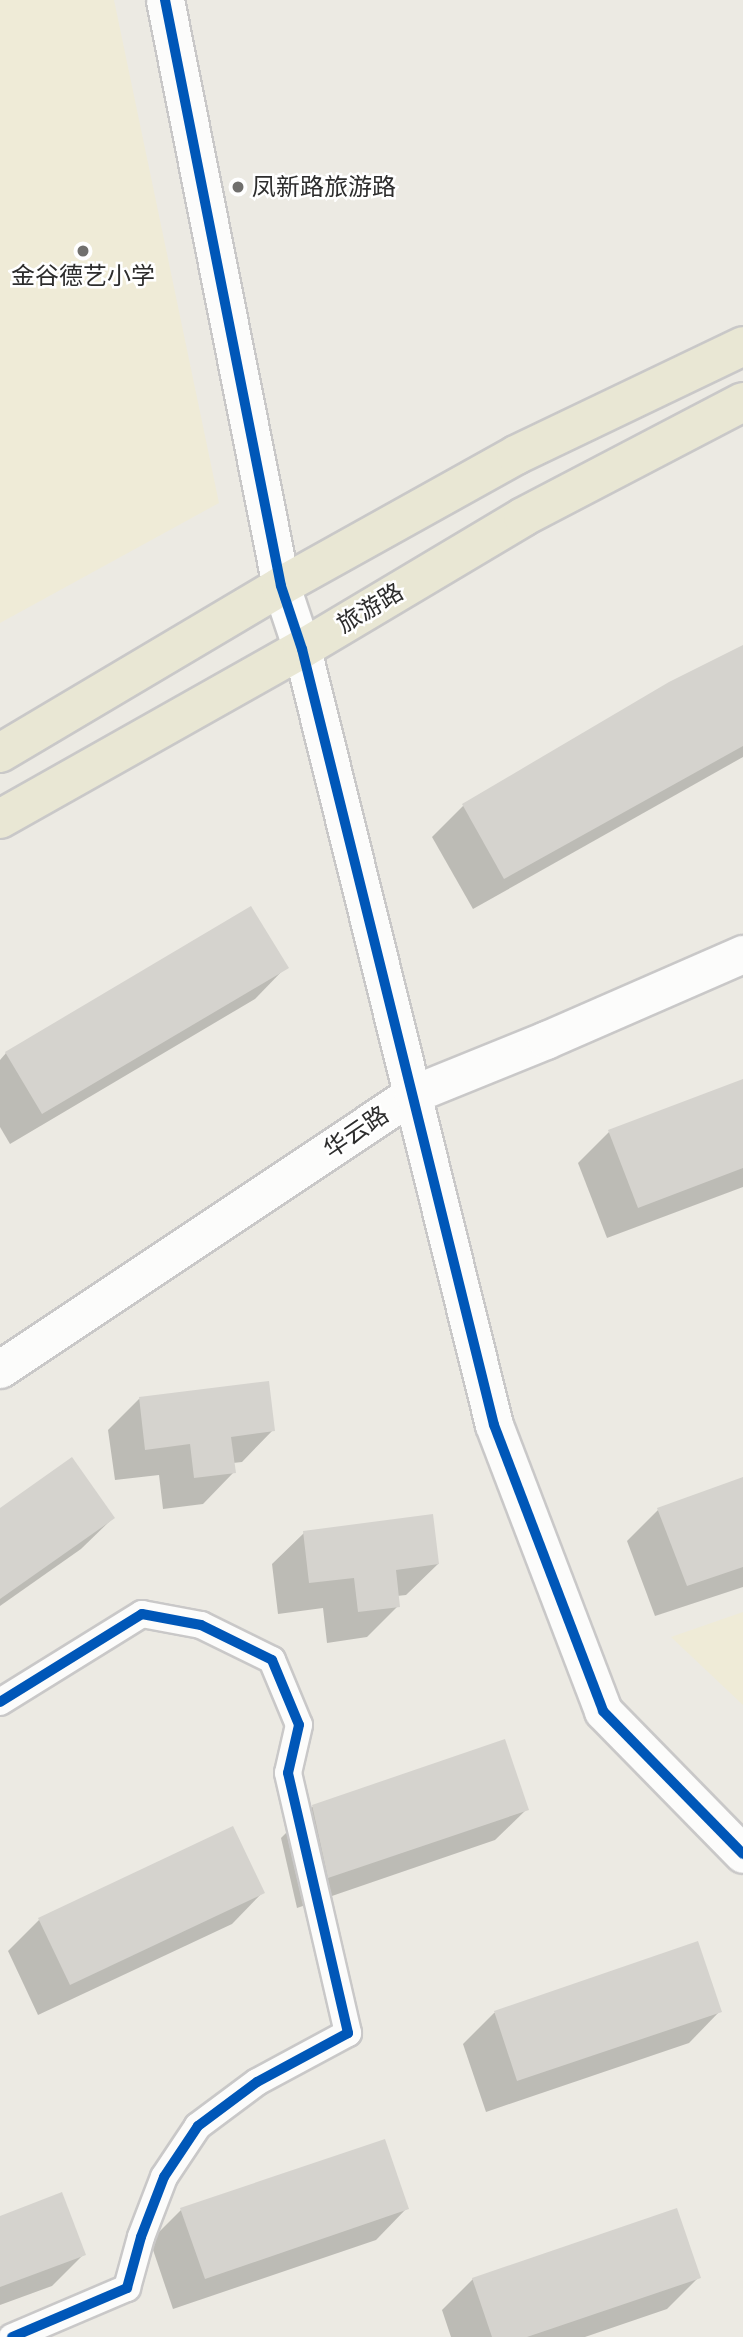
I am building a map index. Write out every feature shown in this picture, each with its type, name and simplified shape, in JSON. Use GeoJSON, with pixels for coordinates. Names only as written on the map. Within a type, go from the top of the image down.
{"type":"FeatureCollection","features":[{"type":"Feature","properties":{"kind":"main road"},"geometry":{"type":"LineString","coordinates":[[0,753],[281,586],[516,454],[743,346]]}},
{"type":"Feature","properties":{"kind":"main road","name":"旅游路"},"geometry":{"type":"LineString","coordinates":[[0,819],[302,649],[523,517],[743,401]]}},
{"type":"Feature","properties":{"kind":"street"},"geometry":{"type":"LineString","coordinates":[[165,0],[281,586],[302,649],[494,1425],[603,1711],[743,1854]]}},
{"type":"Feature","properties":{"kind":"street","name":"华云路"},"geometry":{"type":"LineString","coordinates":[[0,1369],[413,1094],[546,1041],[743,954]]}},
{"type":"Feature","properties":{"kind":"street"},"geometry":{"type":"LineString","coordinates":[[0,1702],[142,1614],[201,1625],[272,1660],[299,1726],[288,1773],[348,2033],[257,2082],[198,2126],[164,2177],[141,2237],[127,2288],[12,2337]]}},
{"type":"Feature","properties":{"kind":"shaded area","name":"金谷德艺小学"},"geometry":{"type":"Polygon","coordinates":[[[0,0],[114,0],[219,503],[0,623],[0,0]]]}},
{"type":"Feature","properties":{"kind":"shaded area"},"geometry":{"type":"Polygon","coordinates":[[[743,1612],[743,1705],[671,1637],[743,1612]]]}},
{"type":"Feature","properties":{"kind":"building"},"geometry":{"type":"Polygon","coordinates":[[[743,645],[743,746],[504,879],[462,804],[669,682],[743,645]]]}},
{"type":"Feature","properties":{"kind":"building"},"geometry":{"type":"Polygon","coordinates":[[[251,906],[289,968],[42,1114],[5,1052],[251,906]]]}},
{"type":"Feature","properties":{"kind":"building"},"geometry":{"type":"Polygon","coordinates":[[[743,1079],[743,1168],[638,1208],[608,1130],[743,1079]]]}},
{"type":"Feature","properties":{"kind":"building"},"geometry":{"type":"Polygon","coordinates":[[[269,1381],[275,1431],[231,1437],[236,1473],[194,1478],[190,1444],[145,1450],[139,1397],[269,1381]]]}},
{"type":"Feature","properties":{"kind":"building"},"geometry":{"type":"Polygon","coordinates":[[[72,1457],[115,1518],[0,1599],[0,1508],[72,1457]]]}},
{"type":"Feature","properties":{"kind":"building"},"geometry":{"type":"Polygon","coordinates":[[[743,1477],[743,1567],[687,1586],[657,1508],[743,1477]]]}},
{"type":"Feature","properties":{"kind":"building"},"geometry":{"type":"Polygon","coordinates":[[[433,1514],[439,1564],[396,1570],[400,1607],[358,1612],[354,1578],[309,1583],[303,1531],[433,1514]]]}},
{"type":"Feature","properties":{"kind":"building"},"geometry":{"type":"Polygon","coordinates":[[[505,1739],[529,1810],[328,1878],[312,1805],[505,1739]]]}},
{"type":"Feature","properties":{"kind":"building"},"geometry":{"type":"Polygon","coordinates":[[[233,1826],[265,1893],[70,1985],[38,1918],[233,1826]]]}},
{"type":"Feature","properties":{"kind":"building"},"geometry":{"type":"Polygon","coordinates":[[[698,1941],[722,2012],[517,2081],[494,2011],[698,1941]]]}},
{"type":"Feature","properties":{"kind":"building"},"geometry":{"type":"Polygon","coordinates":[[[385,2139],[409,2209],[205,2279],[180,2208],[385,2139]]]}},
{"type":"Feature","properties":{"kind":"building"},"geometry":{"type":"Polygon","coordinates":[[[62,2192],[86,2255],[0,2287],[0,2216],[62,2192]]]}},
{"type":"Feature","properties":{"kind":"building"},"geometry":{"type":"Polygon","coordinates":[[[677,2208],[701,2278],[527,2337],[492,2337],[472,2278],[677,2208]]]}},
{"type":"Feature","properties":{"kind":"cycle path"},"geometry":{"type":"LineString","coordinates":[[165,0],[281,586],[302,649],[494,1425],[603,1711],[743,1854]]}},
{"type":"Feature","properties":{"kind":"cycle path"},"geometry":{"type":"LineString","coordinates":[[0,1702],[142,1614],[201,1625],[272,1660],[299,1725],[288,1773],[348,2033],[257,2082],[198,2126],[164,2177],[141,2237],[127,2288],[12,2337]]}},
{"type":"Feature","properties":{"kind":"place","name":"凤新路旅游路"},"geometry":{"type":"Point","coordinates":[238,187]}},
{"type":"Feature","properties":{"kind":"place","name":"金谷德艺小学"},"geometry":{"type":"Point","coordinates":[83,251]}}]}
